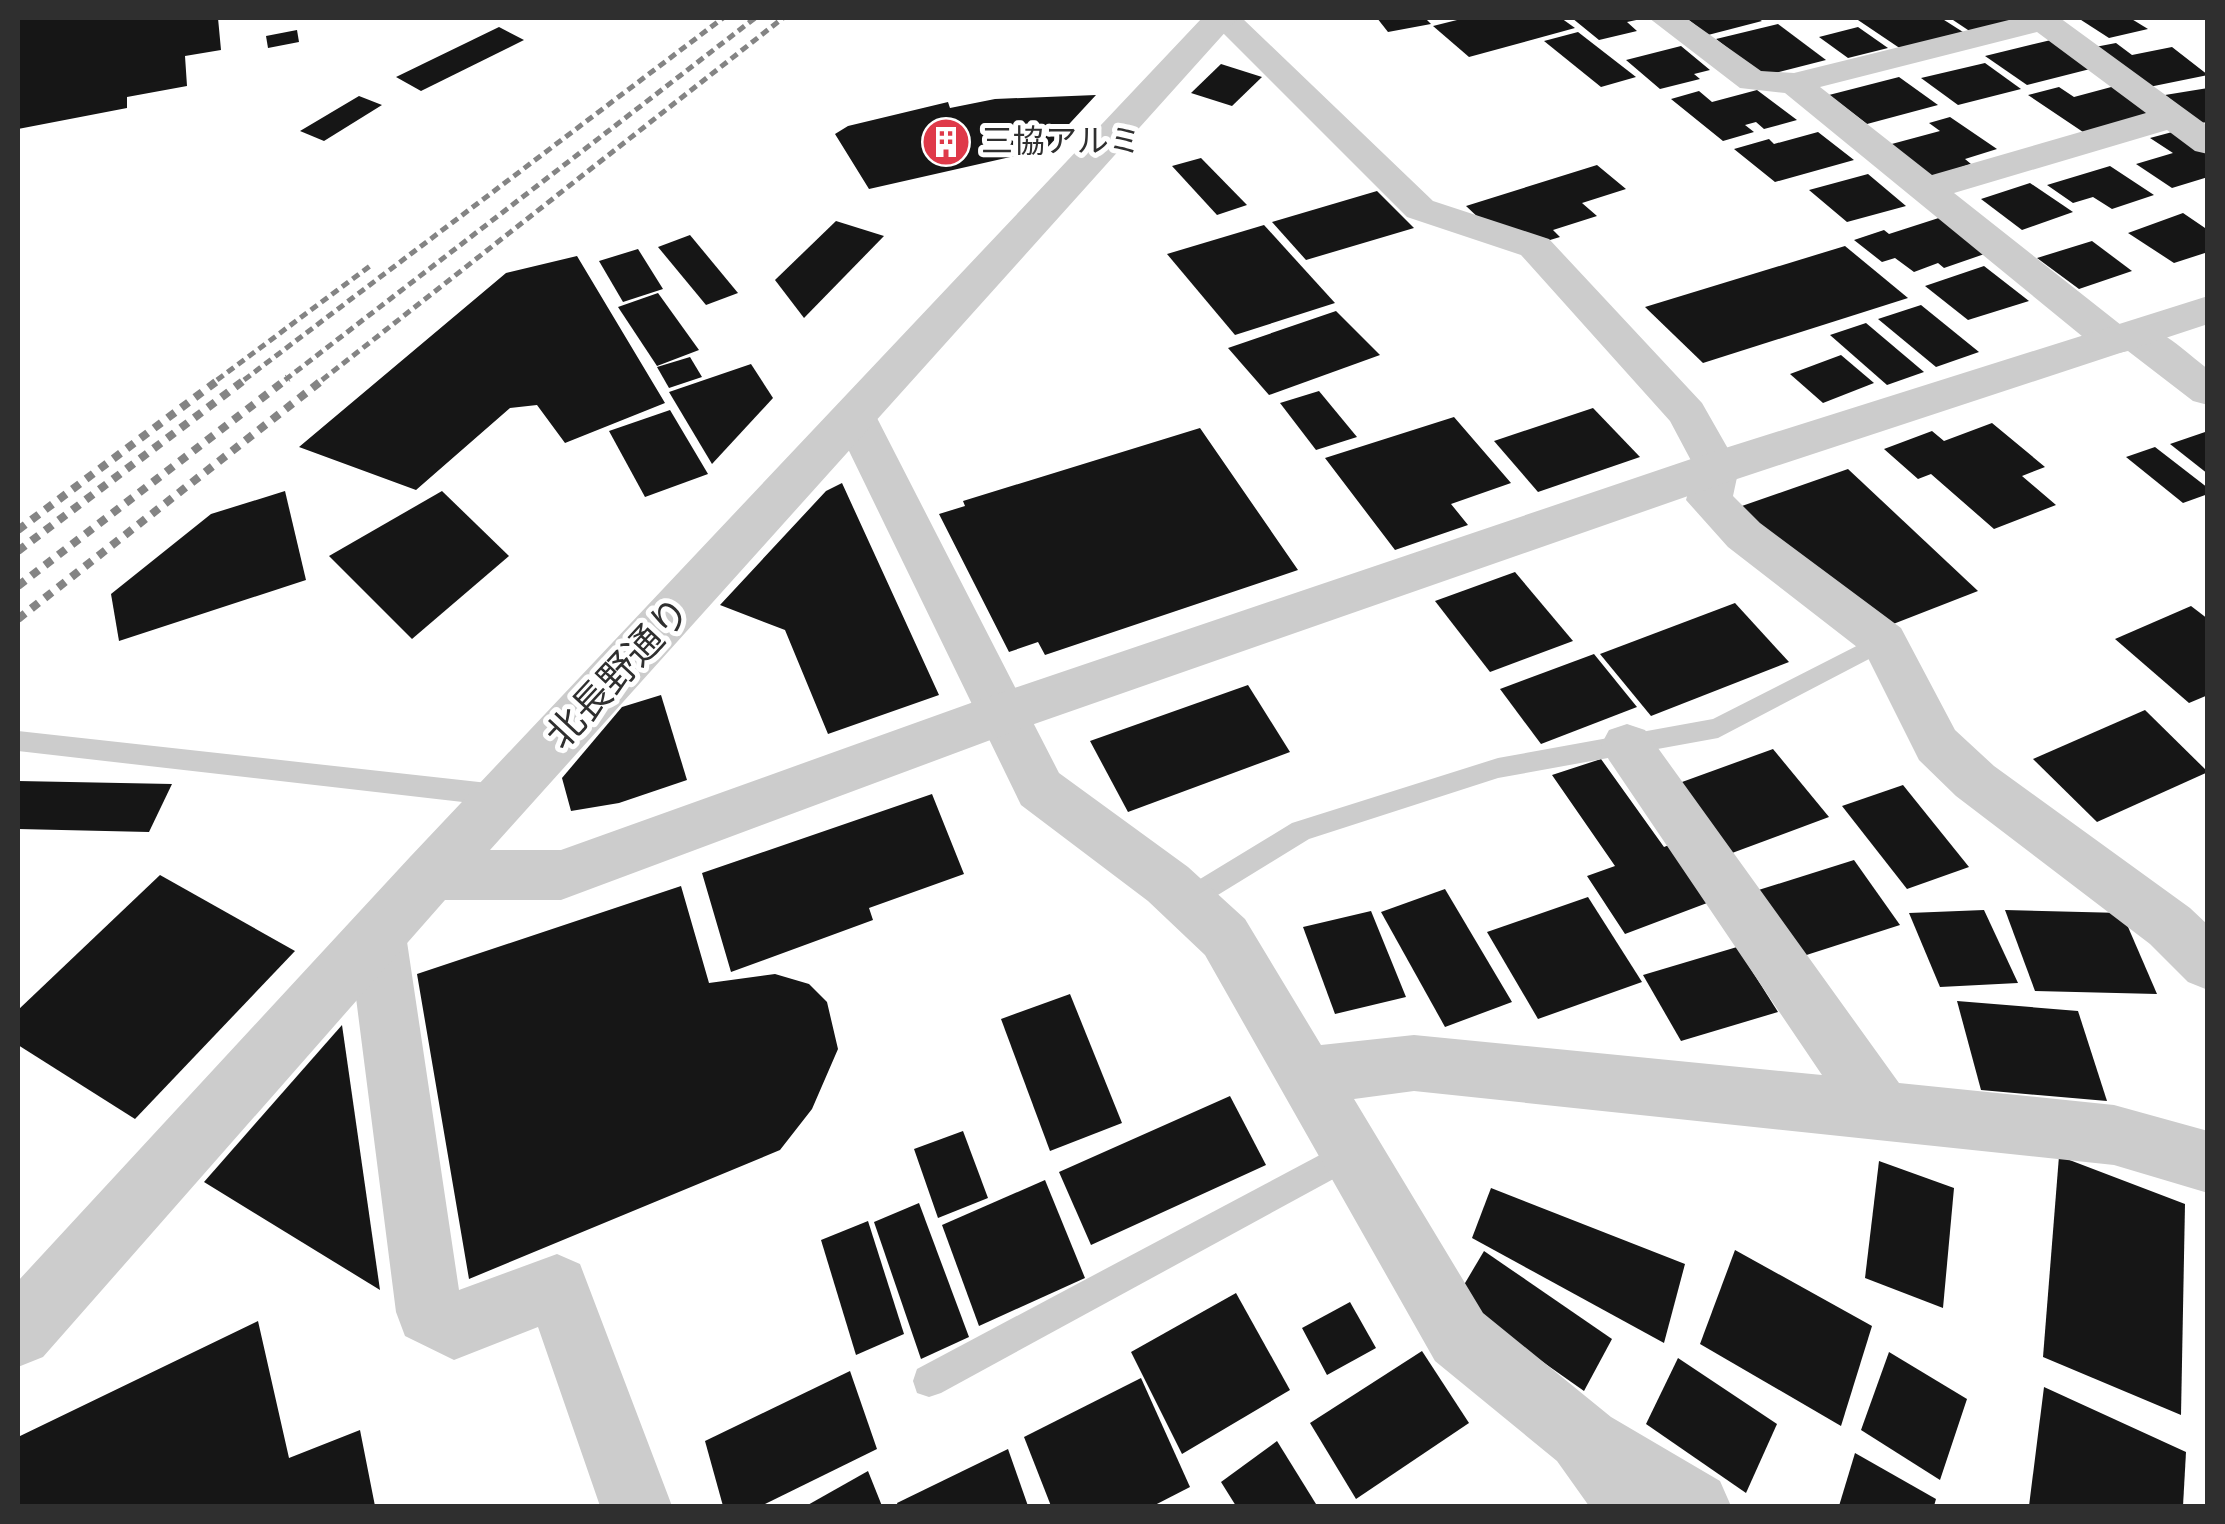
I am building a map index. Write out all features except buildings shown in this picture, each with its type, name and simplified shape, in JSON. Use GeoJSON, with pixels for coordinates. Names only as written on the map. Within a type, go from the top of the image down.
{"type":"FeatureCollection","features":[{"type":"Feature","properties":{"kind":"street","name":"北長野通り"},"geometry":{"type":"LineString","coordinates":[[18,1332],[431,875],[1223,18]]}},
{"type":"Feature","properties":{"kind":"street"},"geometry":{"type":"LineString","coordinates":[[1223,18],[1420,209],[1535,247],[1688,414],[1718,468],[1709,500],[1744,535],[1884,640],[1937,744],[1976,782],[2170,926],[2208,964]]}},
{"type":"Feature","properties":{"kind":"street"},"geometry":{"type":"LineString","coordinates":[[1665,18],[1752,82],[1794,83],[2041,19],[2208,143]]}},
{"type":"Feature","properties":{"kind":"street"},"geometry":{"type":"LineString","coordinates":[[1794,83],[2124,338],[2208,391]]}},
{"type":"Feature","properties":{"kind":"street"},"geometry":{"type":"LineString","coordinates":[[1929,188],[2172,116]]}},
{"type":"Feature","properties":{"kind":"street"},"geometry":{"type":"LineString","coordinates":[[431,875],[561,875],[1001,714],[1718,468],[2208,309]]}},
{"type":"Feature","properties":{"kind":"street"},"geometry":{"type":"LineString","coordinates":[[855,418],[1040,789],[1186,901],[1225,936],[1459,1337],[1582,1436],[1695,1506]]}},
{"type":"Feature","properties":{"kind":"street"},"geometry":{"type":"LineString","coordinates":[[1627,745],[1882,1111]]}},
{"type":"Feature","properties":{"kind":"street"},"geometry":{"type":"LineString","coordinates":[[377,934],[428,1312],[454,1326],[557,1288],[636,1506]]}},
{"type":"Feature","properties":{"kind":"street"},"geometry":{"type":"LineString","coordinates":[[1305,1076],[1414,1064],[2114,1135],[2208,1162]]}},
{"type":"Feature","properties":{"kind":"street"},"geometry":{"type":"LineString","coordinates":[[1582,1436],[1632,1506]]}},
{"type":"Feature","properties":{"kind":"lane"},"geometry":{"type":"LineString","coordinates":[[1186,901],[1300,830],[1498,768],[1718,728],[1884,640]]}},
{"type":"Feature","properties":{"kind":"lane"},"geometry":{"type":"LineString","coordinates":[[18,741],[506,796]]}},
{"type":"Feature","properties":{"kind":"lane"},"geometry":{"type":"LineString","coordinates":[[929,1381],[1350,1154]]}},
{"type":"Feature","properties":{"kind":"railway"},"geometry":{"type":"LineString","coordinates":[[244,380],[723,18]]}},
{"type":"Feature","properties":{"kind":"railway"},"geometry":{"type":"LineString","coordinates":[[285,380],[755,18]]}},
{"type":"Feature","properties":{"kind":"railway"},"geometry":{"type":"LineString","coordinates":[[322,380],[783,18]]}},
{"type":"Feature","properties":{"kind":"railway"},"geometry":{"type":"LineString","coordinates":[[217,380],[370,266]]}},
{"type":"Feature","properties":{"kind":"railway"},"geometry":{"type":"LineString","coordinates":[[18,530],[221,378]]}},
{"type":"Feature","properties":{"kind":"railway"},"geometry":{"type":"LineString","coordinates":[[18,551],[247,378]]}},
{"type":"Feature","properties":{"kind":"railway"},"geometry":{"type":"LineString","coordinates":[[18,586],[288,378]]}},
{"type":"Feature","properties":{"kind":"railway"},"geometry":{"type":"LineString","coordinates":[[18,619],[325,378]]}},
{"type":"Feature","properties":{"kind":"place","name":"三協アルミ"},"geometry":{"type":"Point","coordinates":[946,142]}}]}
